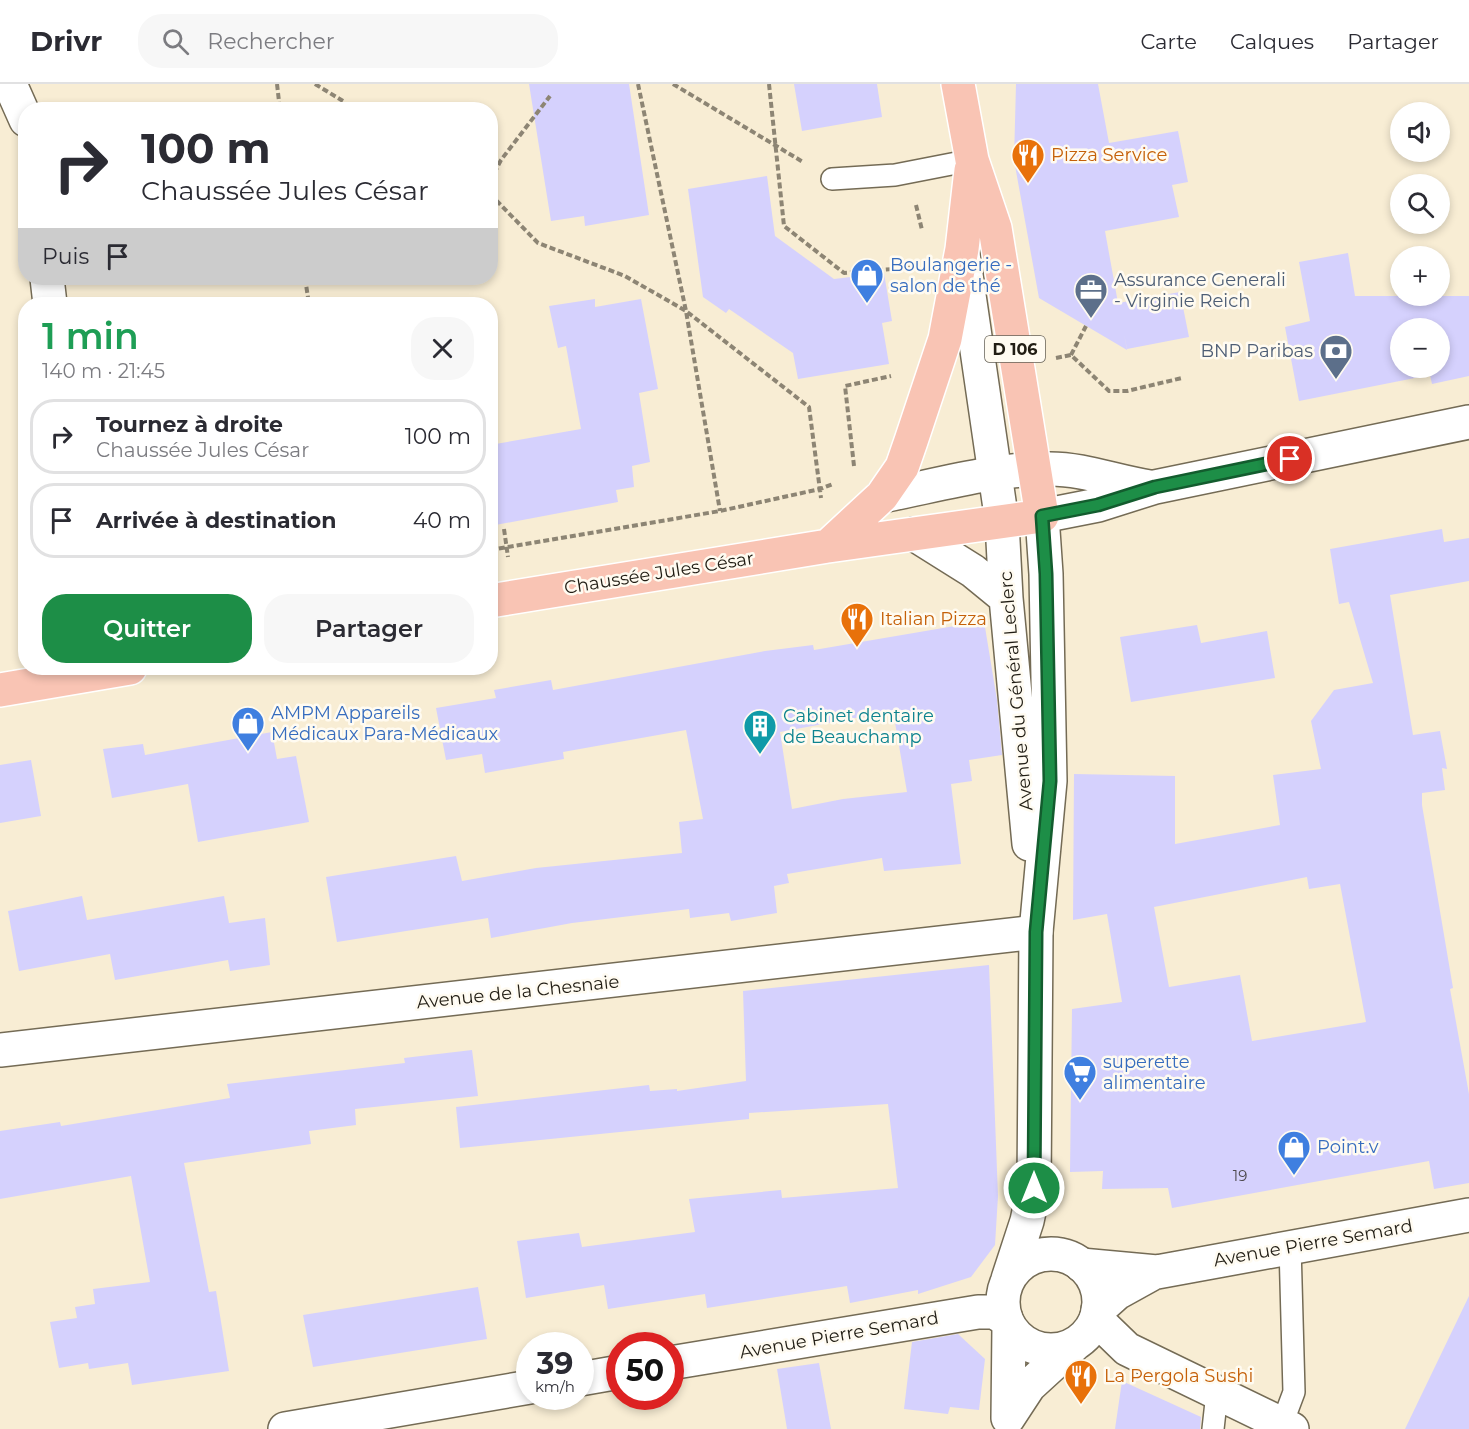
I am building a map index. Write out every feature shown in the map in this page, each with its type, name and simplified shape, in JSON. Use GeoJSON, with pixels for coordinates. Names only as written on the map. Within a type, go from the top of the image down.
{"type":"FeatureCollection","features":[{"type":"Feature","properties":{"kind":"main road","name":"D 106"},"geometry":{"type":"LineString","coordinates":[[958,84],[972,160],[995,228],[1042,516]]}},
{"type":"Feature","properties":{"kind":"main road","name":"D 106"},"geometry":{"type":"LineString","coordinates":[[962,249],[972,160]]}},
{"type":"Feature","properties":{"kind":"main road"},"geometry":{"type":"LineString","coordinates":[[828,546],[882,496],[902,467],[945,339],[962,249]]}},
{"type":"Feature","properties":{"kind":"main road","name":"Chaussée Jules César"},"geometry":{"type":"LineString","coordinates":[[498,600],[828,546],[1042,516]]}},
{"type":"Feature","properties":{"kind":"main road"},"geometry":{"type":"LineString","coordinates":[[0,690],[71,675]]}},
{"type":"Feature","properties":{"kind":"street"},"geometry":{"type":"LineString","coordinates":[[9,84],[18,103]]}},
{"type":"Feature","properties":{"kind":"street","name":"D 106"},"geometry":{"type":"LineString","coordinates":[[962,249],[1002,522]]}},
{"type":"Feature","properties":{"kind":"street","name":"Chaussée Jules César"},"geometry":{"type":"LineString","coordinates":[[1042,516],[1098,505],[1155,487],[1469,422]]}},
{"type":"Feature","properties":{"kind":"street","name":"Chaussée Jules César"},"geometry":{"type":"LineString","coordinates":[[882,496],[1034,470],[1067,470],[1155,487]]}},
{"type":"Feature","properties":{"kind":"street","name":"Avenue du Général Leclerc"},"geometry":{"type":"LineString","coordinates":[[1008,1279],[1027,1221],[1034,1188],[1036,932],[1050,781],[1046,574],[1042,516]]}},
{"type":"Feature","properties":{"kind":"street","name":"Avenue du Général Leclerc"},"geometry":{"type":"LineString","coordinates":[[1002,522],[1006,598],[1036,932]]}},
{"type":"Feature","properties":{"kind":"street"},"geometry":{"type":"LineString","coordinates":[[914,534],[973,571],[1006,598]]}},
{"type":"Feature","properties":{"kind":"street","name":"Avenue de la Chesnaie"},"geometry":{"type":"LineString","coordinates":[[0,1050],[1036,932]]}},
{"type":"Feature","properties":{"kind":"street","name":"Avenue du Général Leclerc"},"geometry":{"type":"LineString","coordinates":[[1034,1188],[1047,1225],[1077,1262]]}},
{"type":"Feature","properties":{"kind":"street","name":"Avenue Pierre Semard"},"geometry":{"type":"LineString","coordinates":[[1090,1324],[1117,1293],[1157,1272],[1469,1215]]}},
{"type":"Feature","properties":{"kind":"street"},"geometry":{"type":"LineString","coordinates":[[1055,1254],[1077,1262],[1094,1281],[1099,1300],[1090,1324],[1029,1386],[1007,1424],[1007,1323],[1002,1302],[1008,1279],[1020,1265],[1036,1256],[1055,1254]]}},
{"type":"Feature","properties":{"kind":"street","name":"Avenue Pierre Semard"},"geometry":{"type":"LineString","coordinates":[[1077,1262],[1157,1272]]}},
{"type":"Feature","properties":{"kind":"street","name":"Avenue Pierre Semard"},"geometry":{"type":"LineString","coordinates":[[684,1361],[978,1312],[994,1312],[1007,1323]]}},
{"type":"Feature","properties":{"kind":"street"},"geometry":{"type":"LineString","coordinates":[[1007,1323],[1027,1344],[1042,1350],[1059,1350],[1090,1324]]}},
{"type":"Feature","properties":{"kind":"street"},"geometry":{"type":"LineString","coordinates":[[1090,1324],[1127,1349],[1287,1427]]}},
{"type":"Feature","properties":{"kind":"street"},"geometry":{"type":"LineString","coordinates":[[285,1429],[516,1389]]}},
{"type":"Feature","properties":{"kind":"lane"},"geometry":{"type":"LineString","coordinates":[[832,179],[908,172],[972,160]]}},
{"type":"Feature","properties":{"kind":"lane"},"geometry":{"type":"LineString","coordinates":[[1287,1427],[1294,1392],[1290,1246]]}},
{"type":"Feature","properties":{"kind":"lane"},"geometry":{"type":"LineString","coordinates":[[1213,1429],[1217,1393]]}},
{"type":"Feature","properties":{"kind":"path"},"geometry":{"type":"LineString","coordinates":[[277,84],[279,102]]}},
{"type":"Feature","properties":{"kind":"path"},"geometry":{"type":"LineString","coordinates":[[315,84],[343,101]]}},
{"type":"Feature","properties":{"kind":"path"},"geometry":{"type":"LineString","coordinates":[[638,84],[686,311],[720,511]]}},
{"type":"Feature","properties":{"kind":"path"},"geometry":{"type":"LineString","coordinates":[[673,84],[832,179]]}},
{"type":"Feature","properties":{"kind":"path"},"geometry":{"type":"LineString","coordinates":[[498,166],[550,96]]}},
{"type":"Feature","properties":{"kind":"path"},"geometry":{"type":"LineString","coordinates":[[908,172],[925,241]]}},
{"type":"Feature","properties":{"kind":"path"},"geometry":{"type":"LineString","coordinates":[[498,202],[538,243],[625,276],[686,311],[809,407],[828,546]]}},
{"type":"Feature","properties":{"kind":"path"},"geometry":{"type":"LineString","coordinates":[[1018,368],[1071,355],[1086,326]]}},
{"type":"Feature","properties":{"kind":"path"},"geometry":{"type":"LineString","coordinates":[[1071,355],[1109,391],[1127,391],[1182,378]]}},
{"type":"Feature","properties":{"kind":"path"},"geometry":{"type":"LineString","coordinates":[[855,474],[845,387],[903,373]]}},
{"type":"Feature","properties":{"kind":"path"},"geometry":{"type":"LineString","coordinates":[[498,549],[720,511],[820,489],[837,482]]}},
{"type":"Feature","properties":{"kind":"building"},"geometry":{"type":"Polygon","coordinates":[[[529,84],[629,84],[649,215],[585,226],[584,216],[551,221],[529,84]]]}},
{"type":"Feature","properties":{"kind":"building"},"geometry":{"type":"Polygon","coordinates":[[[794,84],[877,84],[882,117],[802,131],[794,84]]]}},
{"type":"Feature","properties":{"kind":"building"},"geometry":{"type":"Polygon","coordinates":[[[1016,84],[1098,84],[1109,143],[1178,131],[1188,182],[1172,185],[1179,217],[1105,231],[1118,303],[1180,292],[1189,337],[1127,349],[1124,334],[1127,350],[1039,298],[1014,160],[1016,84]]]}},
{"type":"Feature","properties":{"kind":"building"},"geometry":{"type":"Polygon","coordinates":[[[767,176],[775,236],[834,279],[884,273],[892,321],[882,323],[889,364],[798,379],[793,353],[729,309],[726,313],[703,297],[688,189],[767,176]]]}},
{"type":"Feature","properties":{"kind":"building"},"geometry":{"type":"Polygon","coordinates":[[[1348,253],[1355,296],[1390,296],[1390,306],[1450,306],[1450,296],[1469,296],[1469,376],[1432,384],[1431,378],[1450,378],[1450,318],[1390,318],[1390,378],[1415,378],[1299,401],[1285,327],[1310,321],[1299,262],[1348,253]]]}},
{"type":"Feature","properties":{"kind":"building"},"geometry":{"type":"Polygon","coordinates":[[[595,299],[595,307],[641,299],[658,389],[639,393],[650,462],[632,466],[634,487],[616,490],[618,502],[498,524],[498,444],[581,429],[566,346],[558,348],[549,306],[595,299]]]}},
{"type":"Feature","properties":{"kind":"building"},"geometry":{"type":"Polygon","coordinates":[[[1442,529],[1444,542],[1469,538],[1469,581],[1390,595],[1413,735],[1440,731],[1447,769],[1442,768],[1445,790],[1422,793],[1422,805],[1453,988],[1450,989],[1469,1094],[1469,1183],[1434,1189],[1429,1161],[1172,1208],[1168,1188],[1102,1189],[1103,1171],[1070,1172],[1072,1009],[1122,1002],[1107,914],[1073,920],[1074,774],[1175,776],[1175,844],[1280,825],[1273,775],[1321,769],[1311,721],[1334,690],[1373,683],[1349,602],[1339,604],[1330,549],[1442,529]],[[1307,877],[1154,907],[1169,987],[1240,975],[1252,1041],[1366,1022],[1340,884],[1309,889],[1307,877]]]}},
{"type":"Feature","properties":{"kind":"building"},"geometry":{"type":"Polygon","coordinates":[[[984,621],[997,700],[1002,755],[969,760],[972,781],[951,784],[961,864],[884,871],[882,858],[787,874],[789,883],[774,886],[777,913],[731,921],[729,913],[690,918],[689,909],[572,923],[491,938],[488,918],[337,942],[326,877],[456,856],[462,881],[536,868],[682,853],[679,822],[703,819],[686,730],[563,752],[564,759],[485,773],[482,754],[446,760],[436,708],[496,698],[494,690],[551,680],[553,690],[765,651],[813,645],[814,650],[984,621]],[[893,711],[780,732],[792,809],[843,799],[907,792],[893,711]]]}},
{"type":"Feature","properties":{"kind":"building"},"geometry":{"type":"Polygon","coordinates":[[[1197,625],[1201,643],[1267,631],[1275,678],[1131,702],[1120,637],[1197,625]]]}},
{"type":"Feature","properties":{"kind":"building"},"geometry":{"type":"Polygon","coordinates":[[[272,732],[277,759],[296,756],[309,822],[198,842],[188,784],[112,798],[103,749],[143,744],[145,755],[272,732]]]}},
{"type":"Feature","properties":{"kind":"building"},"geometry":{"type":"Polygon","coordinates":[[[31,760],[41,816],[0,823],[0,765],[31,760]]]}},
{"type":"Feature","properties":{"kind":"building"},"geometry":{"type":"Polygon","coordinates":[[[82,896],[87,920],[224,896],[229,923],[265,918],[270,965],[230,971],[228,960],[115,980],[110,954],[19,971],[8,911],[82,896]]]}},
{"type":"Feature","properties":{"kind":"building"},"geometry":{"type":"Polygon","coordinates":[[[989,965],[998,1196],[995,1245],[971,1277],[918,1294],[918,1290],[850,1303],[847,1286],[707,1308],[705,1294],[608,1309],[604,1285],[526,1298],[517,1241],[579,1233],[582,1247],[695,1232],[689,1199],[781,1190],[782,1198],[898,1188],[888,1104],[749,1113],[749,1119],[460,1148],[456,1107],[649,1085],[650,1091],[677,1089],[677,1091],[746,1081],[743,991],[989,965]]]}},
{"type":"Feature","properties":{"kind":"building"},"geometry":{"type":"Polygon","coordinates":[[[472,1050],[478,1096],[355,1109],[356,1125],[309,1131],[311,1144],[184,1163],[209,1292],[216,1291],[229,1371],[132,1385],[128,1363],[89,1369],[88,1363],[59,1368],[50,1322],[77,1318],[75,1307],[95,1304],[93,1289],[150,1282],[131,1176],[0,1199],[0,1131],[60,1122],[61,1126],[230,1098],[227,1084],[405,1063],[404,1058],[472,1050]]]}},
{"type":"Feature","properties":{"kind":"building"},"geometry":{"type":"Polygon","coordinates":[[[478,1287],[487,1339],[313,1367],[303,1315],[478,1287]]]}},
{"type":"Feature","properties":{"kind":"building"},"geometry":{"type":"Polygon","coordinates":[[[1469,1296],[1469,1429],[1405,1429],[1469,1296]]]}},
{"type":"Feature","properties":{"kind":"building"},"geometry":{"type":"Polygon","coordinates":[[[958,1334],[985,1359],[979,1410],[950,1407],[948,1414],[904,1409],[912,1342],[958,1334]]]}},
{"type":"Feature","properties":{"kind":"building"},"geometry":{"type":"Polygon","coordinates":[[[819,1363],[831,1429],[787,1429],[777,1369],[819,1363]]]}},
{"type":"Feature","properties":{"kind":"building"},"geometry":{"type":"Polygon","coordinates":[[[1122,1381],[1201,1417],[1200,1429],[1115,1429],[1122,1381]]]}},
{"type":"Feature","properties":{"kind":"place","name":"Pizza Service"},"geometry":{"type":"Point","coordinates":[1028,184]}},
{"type":"Feature","properties":{"kind":"place","name":"Boulangerie - salon de thé"},"geometry":{"type":"Point","coordinates":[867,304]}},
{"type":"Feature","properties":{"kind":"place","name":"Assurance Generali - Virginie Reich"},"geometry":{"type":"Point","coordinates":[1091,319]}},
{"type":"Feature","properties":{"kind":"place","name":"BNP Paribas"},"geometry":{"type":"Point","coordinates":[1336,380]}},
{"type":"Feature","properties":{"kind":"place","name":"Italian Pizza"},"geometry":{"type":"Point","coordinates":[857,648]}},
{"type":"Feature","properties":{"kind":"place","name":"AMPM Appareils Médicaux Para-Médicaux"},"geometry":{"type":"Point","coordinates":[248,752]}},
{"type":"Feature","properties":{"kind":"place","name":"Cabinet dentaire de Beauchamp"},"geometry":{"type":"Point","coordinates":[760,755]}},
{"type":"Feature","properties":{"kind":"place","name":"superette alimentaire"},"geometry":{"type":"Point","coordinates":[1080,1101]}},
{"type":"Feature","properties":{"kind":"place","name":"Point.v"},"geometry":{"type":"Point","coordinates":[1294,1176]}},
{"type":"Feature","properties":{"kind":"place","name":"La Pergola Sushi"},"geometry":{"type":"Point","coordinates":[1081,1405]}},
{"type":"Feature","properties":{"kind":"route"},"geometry":{"type":"LineString","coordinates":[[1034,1188],[1036,932],[1050,781],[1046,574],[1042,516],[1098,505],[1155,487],[1290,459]]}}]}
